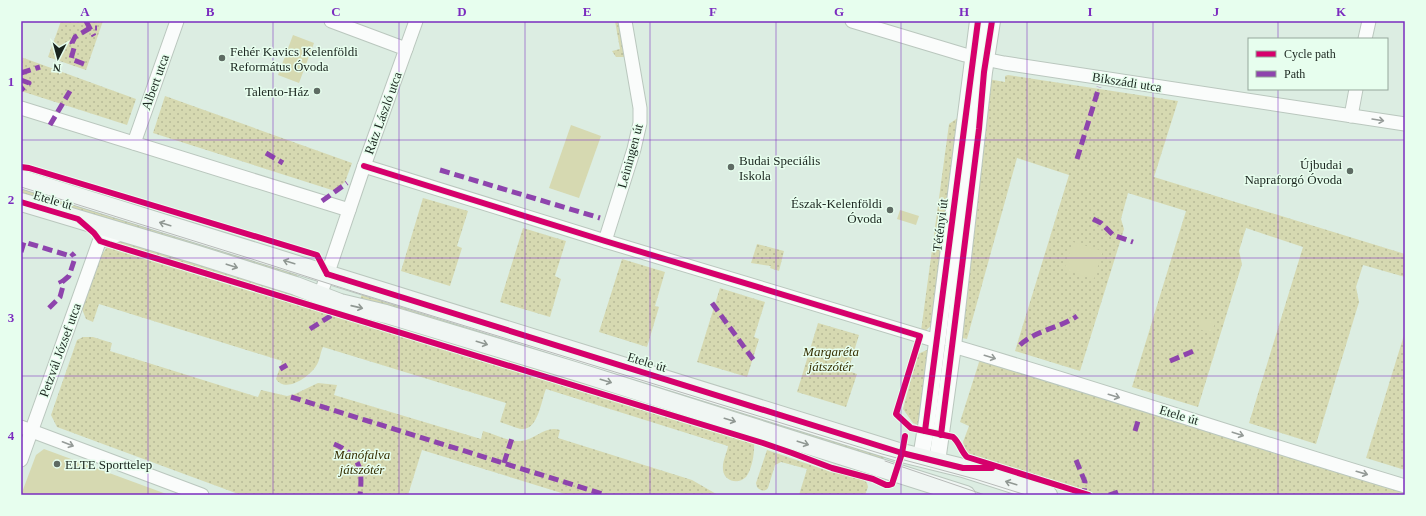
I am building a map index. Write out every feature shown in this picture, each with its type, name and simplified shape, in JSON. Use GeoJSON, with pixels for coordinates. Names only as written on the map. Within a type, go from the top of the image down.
{"type":"FeatureCollection","features":[{"type":"Feature","properties":{"kind":"main road","name":"Etele út"},"geometry":{"type":"LineString","coordinates":[[21,179],[929,460],[963,468],[1048,495]]}},
{"type":"Feature","properties":{"kind":"main road","name":"Etele út"},"geometry":{"type":"LineString","coordinates":[[21,202],[126,232],[296,286],[320,296],[355,307],[386,314],[759,429],[924,489],[966,495]]}},
{"type":"Feature","properties":{"kind":"main road","name":"Tétényi út"},"geometry":{"type":"LineString","coordinates":[[924,489],[929,460]]}},
{"type":"Feature","properties":{"kind":"street","name":"Albert utca"},"geometry":{"type":"LineString","coordinates":[[134,143],[177,21]]}},
{"type":"Feature","properties":{"kind":"street"},"geometry":{"type":"LineString","coordinates":[[331,21],[406,49]]}},
{"type":"Feature","properties":{"kind":"street","name":"Rátz László utca"},"geometry":{"type":"LineString","coordinates":[[320,296],[364,166],[416,21]]}},
{"type":"Feature","properties":{"kind":"street","name":"Leiningen út"},"geometry":{"type":"LineString","coordinates":[[604,241],[634,149],[640,123],[640,108],[625,21]]}},
{"type":"Feature","properties":{"kind":"street","name":"Bikszádi utca"},"geometry":{"type":"LineString","coordinates":[[852,21],[980,58],[1048,70],[1405,124]]}},
{"type":"Feature","properties":{"kind":"street","name":"Tétényi út"},"geometry":{"type":"LineString","coordinates":[[929,460],[953,346],[980,58],[978,21]]}},
{"type":"Feature","properties":{"kind":"street","name":"Tétényi út"},"geometry":{"type":"LineString","coordinates":[[929,460],[937,341],[963,134],[980,58],[992,21]]}},
{"type":"Feature","properties":{"kind":"street"},"geometry":{"type":"LineString","coordinates":[[1365,38],[1369,21]]}},
{"type":"Feature","properties":{"kind":"street"},"geometry":{"type":"LineString","coordinates":[[1351,116],[1356,90]]}},
{"type":"Feature","properties":{"kind":"street"},"geometry":{"type":"LineString","coordinates":[[21,108],[349,210]]}},
{"type":"Feature","properties":{"kind":"street"},"geometry":{"type":"LineString","coordinates":[[364,166],[604,241],[937,341]]}},
{"type":"Feature","properties":{"kind":"street"},"geometry":{"type":"LineString","coordinates":[[78,219],[94,233],[100,241],[126,232]]}},
{"type":"Feature","properties":{"kind":"street","name":"Petzvál József utca"},"geometry":{"type":"LineString","coordinates":[[21,460],[26,429],[100,241]]}},
{"type":"Feature","properties":{"kind":"street","name":"Etele út"},"geometry":{"type":"LineString","coordinates":[[953,346],[1206,423],[1323,462],[1405,486]]}},
{"type":"Feature","properties":{"kind":"street"},"geometry":{"type":"LineString","coordinates":[[26,429],[202,495]]}},
{"type":"Feature","properties":{"kind":"green space"},"geometry":{"type":"Polygon","coordinates":[[[61,21],[103,21],[86,70],[48,57],[61,21]]]}},
{"type":"Feature","properties":{"kind":"green space"},"geometry":{"type":"Polygon","coordinates":[[[615,21],[620,21],[625,57],[616,57],[612,51],[620,49],[615,21]]]}},
{"type":"Feature","properties":{"kind":"green space"},"geometry":{"type":"Polygon","coordinates":[[[293,35],[314,43],[299,83],[278,75],[293,35]]]}},
{"type":"Feature","properties":{"kind":"green space"},"geometry":{"type":"Polygon","coordinates":[[[21,57],[136,99],[127,125],[21,91],[21,57]]]}},
{"type":"Feature","properties":{"kind":"green space"},"geometry":{"type":"Polygon","coordinates":[[[1008,75],[1178,101],[1154,177],[1405,254],[1405,277],[1363,265],[1356,287],[1359,302],[1316,444],[1249,423],[1303,247],[1246,228],[1239,251],[1242,264],[1198,407],[1132,387],[1186,211],[1128,193],[1121,219],[1124,229],[1080,371],[1015,351],[1069,175],[1017,158],[967,339],[962,338],[960,334],[991,87],[988,79],[1005,82],[1005,76],[1008,75]]]}},
{"type":"Feature","properties":{"kind":"green space"},"geometry":{"type":"Polygon","coordinates":[[[165,96],[352,163],[345,182],[335,191],[153,133],[165,96]]]}},
{"type":"Feature","properties":{"kind":"green space"},"geometry":{"type":"Polygon","coordinates":[[[959,117],[932,325],[925,331],[921,331],[949,124],[959,117]]]}},
{"type":"Feature","properties":{"kind":"green space"},"geometry":{"type":"Polygon","coordinates":[[[571,125],[601,136],[579,198],[549,188],[571,125]]]}},
{"type":"Feature","properties":{"kind":"green space"},"geometry":{"type":"Polygon","coordinates":[[[21,186],[298,272],[296,279],[21,194],[21,186]]]}},
{"type":"Feature","properties":{"kind":"green space"},"geometry":{"type":"Polygon","coordinates":[[[423,198],[468,211],[457,246],[462,248],[450,286],[401,271],[423,198]]]}},
{"type":"Feature","properties":{"kind":"green space"},"geometry":{"type":"Polygon","coordinates":[[[900,210],[919,216],[916,225],[897,219],[900,210]]]}},
{"type":"Feature","properties":{"kind":"green space"},"geometry":{"type":"Polygon","coordinates":[[[523,228],[566,241],[555,276],[561,279],[550,317],[500,302],[523,228]]]}},
{"type":"Feature","properties":{"kind":"green space"},"geometry":{"type":"Polygon","coordinates":[[[120,239],[753,435],[754,451],[752,463],[746,477],[739,481],[732,481],[726,477],[723,470],[723,463],[728,446],[546,389],[535,420],[527,428],[521,429],[500,422],[506,403],[323,347],[318,362],[313,370],[298,382],[286,385],[280,383],[276,379],[282,361],[99,304],[93,322],[86,319],[82,309],[101,256],[109,244],[120,239]]]}},
{"type":"Feature","properties":{"kind":"green space"},"geometry":{"type":"Polygon","coordinates":[[[1073,242],[1103,251],[1094,279],[1064,270],[1073,242]]]}},
{"type":"Feature","properties":{"kind":"green space"},"geometry":{"type":"Polygon","coordinates":[[[757,244],[784,251],[779,271],[770,268],[771,266],[751,263],[757,244]]]}},
{"type":"Feature","properties":{"kind":"green space"},"geometry":{"type":"Polygon","coordinates":[[[622,259],[665,272],[655,306],[659,307],[647,347],[599,332],[622,259]]]}},
{"type":"Feature","properties":{"kind":"green space"},"geometry":{"type":"Polygon","coordinates":[[[720,288],[765,302],[754,337],[759,339],[747,377],[697,362],[720,288]]]}},
{"type":"Feature","properties":{"kind":"green space"},"geometry":{"type":"Polygon","coordinates":[[[362,294],[885,454],[883,461],[360,300],[362,294]]]}},
{"type":"Feature","properties":{"kind":"green space"},"geometry":{"type":"Polygon","coordinates":[[[1201,318],[1215,322],[1212,333],[1198,329],[1201,318]]]}},
{"type":"Feature","properties":{"kind":"green space","name":"Margaréta játszótér"},"geometry":{"type":"Polygon","coordinates":[[[818,323],[859,335],[848,371],[857,374],[846,407],[797,392],[818,323]]]}},
{"type":"Feature","properties":{"kind":"green space"},"geometry":{"type":"Polygon","coordinates":[[[1405,332],[1405,470],[1366,458],[1405,332]]]}},
{"type":"Feature","properties":{"kind":"green space","name":"Manófalva játszótér"},"geometry":{"type":"Polygon","coordinates":[[[83,337],[93,337],[112,343],[110,351],[258,397],[261,390],[287,396],[295,394],[318,383],[337,385],[334,395],[481,439],[483,431],[507,439],[521,441],[550,429],[560,430],[558,438],[692,480],[718,495],[568,495],[422,450],[408,495],[241,495],[57,427],[51,415],[77,340],[83,337]]]}},
{"type":"Feature","properties":{"kind":"green space"},"geometry":{"type":"Polygon","coordinates":[[[929,349],[920,426],[913,423],[903,409],[918,354],[929,349]]]}},
{"type":"Feature","properties":{"kind":"green space"},"geometry":{"type":"Polygon","coordinates":[[[980,359],[1405,491],[1405,495],[1079,495],[1065,485],[967,455],[963,442],[969,426],[960,422],[980,359]]]}},
{"type":"Feature","properties":{"kind":"green space","name":"ELTE Sporttelep"},"geometry":{"type":"Polygon","coordinates":[[[44,449],[169,495],[21,495],[36,455],[44,449]]]}},
{"type":"Feature","properties":{"kind":"green space"},"geometry":{"type":"Polygon","coordinates":[[[767,450],[834,473],[841,472],[864,480],[868,487],[865,495],[799,495],[807,469],[781,462],[775,465],[768,488],[761,490],[757,487],[756,483],[767,450]]]}},
{"type":"Feature","properties":{"kind":"tram line"},"geometry":{"type":"LineString","coordinates":[[21,187],[361,294],[882,454],[975,479],[1026,495]]}},
{"type":"Feature","properties":{"kind":"tram line"},"geometry":{"type":"LineString","coordinates":[[885,461],[985,495]]}},
{"type":"Feature","properties":{"kind":"marked path"},"geometry":{"type":"LineString","coordinates":[[86,21],[94,36]]}},
{"type":"Feature","properties":{"kind":"marked path"},"geometry":{"type":"LineString","coordinates":[[84,64],[71,59],[74,48],[72,43],[75,37],[90,28],[97,28]]}},
{"type":"Feature","properties":{"kind":"marked path"},"geometry":{"type":"LineString","coordinates":[[21,73],[40,67]]}},
{"type":"Feature","properties":{"kind":"marked path"},"geometry":{"type":"LineString","coordinates":[[21,80],[29,83],[21,90]]}},
{"type":"Feature","properties":{"kind":"marked path"},"geometry":{"type":"LineString","coordinates":[[1077,159],[1099,87]]}},
{"type":"Feature","properties":{"kind":"marked path"},"geometry":{"type":"LineString","coordinates":[[50,125],[70,91]]}},
{"type":"Feature","properties":{"kind":"marked path"},"geometry":{"type":"LineString","coordinates":[[266,153],[283,163]]}},
{"type":"Feature","properties":{"kind":"marked path"},"geometry":{"type":"LineString","coordinates":[[440,170],[600,218]]}},
{"type":"Feature","properties":{"kind":"marked path"},"geometry":{"type":"LineString","coordinates":[[322,201],[347,183]]}},
{"type":"Feature","properties":{"kind":"marked path"},"geometry":{"type":"LineString","coordinates":[[1093,219],[1101,223],[1113,235],[1133,242]]}},
{"type":"Feature","properties":{"kind":"marked path"},"geometry":{"type":"LineString","coordinates":[[21,252],[24,242],[67,255]]}},
{"type":"Feature","properties":{"kind":"marked path"},"geometry":{"type":"LineString","coordinates":[[62,282],[69,276],[75,258],[71,253]]}},
{"type":"Feature","properties":{"kind":"marked path"},"geometry":{"type":"LineString","coordinates":[[49,308],[60,297],[63,286],[60,280]]}},
{"type":"Feature","properties":{"kind":"marked path"},"geometry":{"type":"LineString","coordinates":[[712,303],[755,362]]}},
{"type":"Feature","properties":{"kind":"marked path"},"geometry":{"type":"LineString","coordinates":[[310,329],[335,313]]}},
{"type":"Feature","properties":{"kind":"marked path"},"geometry":{"type":"LineString","coordinates":[[1020,345],[1033,336],[1077,316]]}},
{"type":"Feature","properties":{"kind":"marked path"},"geometry":{"type":"LineString","coordinates":[[1170,361],[1196,350]]}},
{"type":"Feature","properties":{"kind":"marked path"},"geometry":{"type":"LineString","coordinates":[[280,369],[287,365]]}},
{"type":"Feature","properties":{"kind":"marked path"},"geometry":{"type":"LineString","coordinates":[[291,397],[606,495]]}},
{"type":"Feature","properties":{"kind":"marked path"},"geometry":{"type":"LineString","coordinates":[[1135,431],[1138,421]]}},
{"type":"Feature","properties":{"kind":"marked path"},"geometry":{"type":"LineString","coordinates":[[504,463],[513,435]]}},
{"type":"Feature","properties":{"kind":"marked path"},"geometry":{"type":"LineString","coordinates":[[334,444],[343,448],[358,464],[361,478],[360,495]]}},
{"type":"Feature","properties":{"kind":"marked path"},"geometry":{"type":"LineString","coordinates":[[1076,460],[1085,482],[1084,494]]}},
{"type":"Feature","properties":{"kind":"marked path"},"geometry":{"type":"LineString","coordinates":[[1109,495],[1118,492]]}},
{"type":"Feature","properties":{"kind":"cycle path"},"geometry":{"type":"LineString","coordinates":[[925,431],[978,21]]}},
{"type":"Feature","properties":{"kind":"cycle path"},"geometry":{"type":"LineString","coordinates":[[941,435],[979,129],[984,72],[992,21]]}},
{"type":"Feature","properties":{"kind":"cycle path"},"geometry":{"type":"LineString","coordinates":[[364,166],[605,241],[920,336],[896,414],[911,428],[953,437],[967,457],[1089,495]]}},
{"type":"Feature","properties":{"kind":"cycle path"},"geometry":{"type":"LineString","coordinates":[[21,167],[29,168],[317,255],[327,274]]}},
{"type":"Feature","properties":{"kind":"cycle path"},"geometry":{"type":"LineString","coordinates":[[21,202],[78,219],[94,233],[100,241],[109,244],[763,443],[832,468],[873,479],[886,485],[892,484],[902,453],[905,436]]}},
{"type":"Feature","properties":{"kind":"cycle path"},"geometry":{"type":"LineString","coordinates":[[327,274],[902,453],[963,468],[992,468]]}},
{"type":"Feature","properties":{"kind":"place","name":"Fehér Kavics Kelenföldi Református Óvoda"},"geometry":{"type":"Point","coordinates":[222,58]}},
{"type":"Feature","properties":{"kind":"place","name":"Talento-Ház"},"geometry":{"type":"Point","coordinates":[317,91]}},
{"type":"Feature","properties":{"kind":"place","name":"Budai Speciális Iskola"},"geometry":{"type":"Point","coordinates":[731,167]}},
{"type":"Feature","properties":{"kind":"place","name":"Újbudai Napraforgó Óvoda"},"geometry":{"type":"Point","coordinates":[1350,171]}},
{"type":"Feature","properties":{"kind":"place","name":"Észak-Kelenföldi Óvoda"},"geometry":{"type":"Point","coordinates":[890,210]}},
{"type":"Feature","properties":{"kind":"place","name":"ELTE Sporttelep"},"geometry":{"type":"Point","coordinates":[57,464]}}]}
